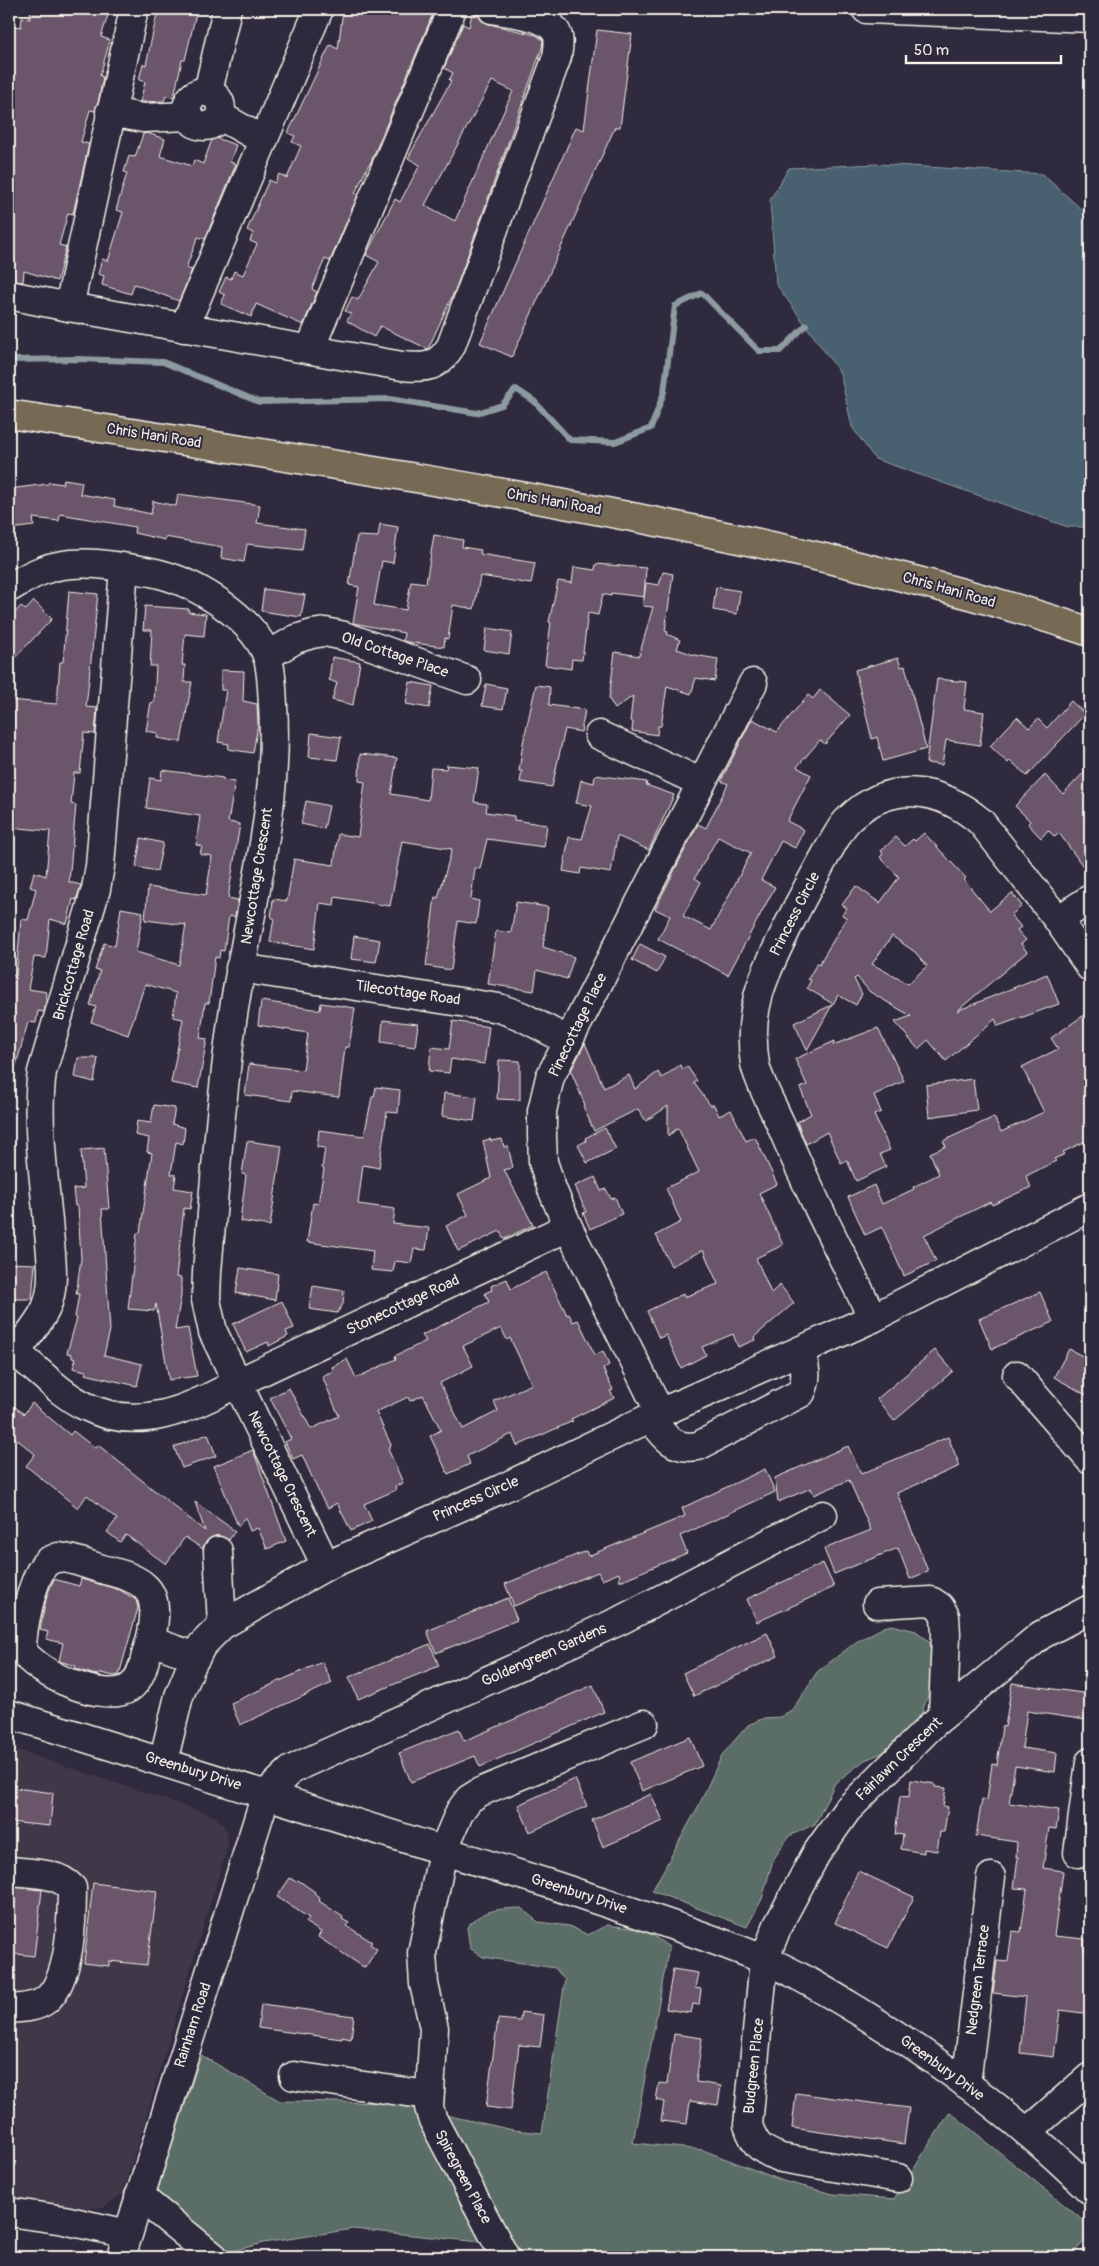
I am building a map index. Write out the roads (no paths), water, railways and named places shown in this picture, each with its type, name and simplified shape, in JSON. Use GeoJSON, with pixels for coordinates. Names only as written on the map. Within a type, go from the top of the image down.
{"type":"FeatureCollection","features":[{"type":"Feature","properties":{"kind":"main road","name":"Chris Hani Road"},"geometry":{"type":"LineString","coordinates":[[9,414],[402,475],[651,520],[843,561],[944,588],[1090,632]]}},
{"type":"Feature","properties":{"kind":"street"},"geometry":{"type":"LineString","coordinates":[[69,307],[120,64],[134,9]]}},
{"type":"Feature","properties":{"kind":"street"},"geometry":{"type":"LineString","coordinates":[[208,92],[227,9]]}},
{"type":"Feature","properties":{"kind":"street"},"geometry":{"type":"LineString","coordinates":[[184,328],[319,9]]}},
{"type":"Feature","properties":{"kind":"street"},"geometry":{"type":"LineString","coordinates":[[310,349],[452,9]]}},
{"type":"Feature","properties":{"kind":"street"},"geometry":{"type":"LineString","coordinates":[[9,294],[184,328],[415,367],[433,365],[442,359],[451,346],[557,58],[559,44],[556,31],[548,24],[535,18],[492,9]]}},
{"type":"Feature","properties":{"kind":"street"},"geometry":{"type":"LineString","coordinates":[[866,9],[1090,18]]}},
{"type":"Feature","properties":{"kind":"street"},"geometry":{"type":"LineString","coordinates":[[201,92],[208,92],[220,102],[222,109],[220,116],[208,126],[201,126],[189,116],[188,109],[194,96],[201,92]]}},
{"type":"Feature","properties":{"kind":"street"},"geometry":{"type":"LineString","coordinates":[[110,112],[155,119],[189,116]]}},
{"type":"Feature","properties":{"kind":"street"},"geometry":{"type":"LineString","coordinates":[[220,116],[263,140]]}},
{"type":"Feature","properties":{"kind":"street","name":"Newcottage Crescent"},"geometry":{"type":"LineString","coordinates":[[9,588],[43,570],[67,565],[124,568],[160,574],[190,585],[213,597],[236,615],[252,633],[267,656],[275,729],[271,782],[262,855],[240,968],[231,1029],[206,1272],[206,1300],[213,1332],[326,1566]]}},
{"type":"Feature","properties":{"kind":"street","name":"Brickcottage Road"},"geometry":{"type":"LineString","coordinates":[[12,1350],[32,1330],[46,1308],[51,1290],[52,1269],[43,1156],[40,1086],[42,1072],[96,889],[100,866],[124,568]]}},
{"type":"Feature","properties":{"kind":"street","name":"Old Cottage Place"},"geometry":{"type":"LineString","coordinates":[[267,656],[296,639],[325,632],[344,636],[467,680]]}},
{"type":"Feature","properties":{"kind":"street","name":"Pinecottage Place"},"geometry":{"type":"LineString","coordinates":[[753,683],[700,782],[550,1077],[542,1111],[543,1162],[568,1227],[664,1435],[676,1444],[685,1448],[698,1446],[801,1393],[806,1384],[805,1365],[799,1351]]}},
{"type":"Feature","properties":{"kind":"street"},"geometry":{"type":"LineString","coordinates":[[599,735],[700,782]]}},
{"type":"Feature","properties":{"kind":"street","name":"Princess Circle"},"geometry":{"type":"LineString","coordinates":[[873,1318],[806,1185],[755,1066],[754,1011],[759,987],[809,883],[847,820],[866,805],[894,792],[913,791],[940,796],[967,810],[981,822],[1058,920],[1090,967]]}},
{"type":"Feature","properties":{"kind":"street"},"geometry":{"type":"LineString","coordinates":[[1058,920],[1090,899]]}},
{"type":"Feature","properties":{"kind":"street","name":"Tilecottage Road"},"geometry":{"type":"LineString","coordinates":[[240,968],[499,1008],[521,1016],[569,1041]]}},
{"type":"Feature","properties":{"kind":"street","name":"Princess Circle"},"geometry":{"type":"LineString","coordinates":[[163,1762],[179,1696],[202,1645],[222,1625],[326,1566],[501,1489],[655,1415],[873,1318],[1090,1207]]}},
{"type":"Feature","properties":{"kind":"street","name":"Stonecottage Road"},"geometry":{"type":"LineString","coordinates":[[237,1383],[568,1227]]}},
{"type":"Feature","properties":{"kind":"street"},"geometry":{"type":"LineString","coordinates":[[12,1350],[56,1386],[85,1406],[111,1414],[155,1417],[182,1411],[237,1383]]}},
{"type":"Feature","properties":{"kind":"street"},"geometry":{"type":"LineString","coordinates":[[1018,1375],[1090,1460]]}},
{"type":"Feature","properties":{"kind":"street","name":"Goldengreen Gardens"},"geometry":{"type":"LineString","coordinates":[[266,1794],[291,1770],[304,1763],[619,1621],[823,1516]]}},
{"type":"Feature","properties":{"kind":"street"},"geometry":{"type":"LineString","coordinates":[[218,1551],[222,1625]]}},
{"type":"Feature","properties":{"kind":"street"},"geometry":{"type":"LineString","coordinates":[[58,1557],[71,1559],[115,1573],[144,1586],[154,1606],[151,1641],[140,1675],[132,1686],[121,1692],[105,1693],[46,1673],[27,1658],[22,1650],[33,1591],[41,1570],[48,1561],[58,1557]]}},
{"type":"Feature","properties":{"kind":"street"},"geometry":{"type":"LineString","coordinates":[[877,1604],[931,1601],[940,1607],[945,1616],[946,1634],[943,1716]]}},
{"type":"Feature","properties":{"kind":"street","name":"Fairlawn Crescent"},"geometry":{"type":"LineString","coordinates":[[764,1960],[778,1924],[795,1890],[816,1854],[847,1810],[943,1716],[1042,1635],[1090,1609]]}},
{"type":"Feature","properties":{"kind":"street"},"geometry":{"type":"LineString","coordinates":[[151,1641],[196,1657]]}},
{"type":"Feature","properties":{"kind":"street","name":"Greenbury Drive"},"geometry":{"type":"LineString","coordinates":[[9,1714],[645,1915],[764,1960],[833,1996],[892,2032],[966,2084],[1027,2132],[1090,2190]]}},
{"type":"Feature","properties":{"kind":"street","name":"Spiregreen Place"},"geometry":{"type":"LineString","coordinates":[[505,2257],[432,2118],[428,2095],[434,2028],[424,1984],[422,1952],[443,1851],[460,1811],[469,1799],[480,1792],[644,1724]]}},
{"type":"Feature","properties":{"kind":"street"},"geometry":{"type":"LineString","coordinates":[[1078,1853],[1090,1762]]}},
{"type":"Feature","properties":{"kind":"street","name":"Rainham Road"},"geometry":{"type":"LineString","coordinates":[[125,2246],[139,2196],[266,1794]]}},
{"type":"Feature","properties":{"kind":"street"},"geometry":{"type":"LineString","coordinates":[[9,1871],[53,1876],[66,1880],[72,1888],[72,1914],[62,1976],[59,1983],[45,2000],[30,2007],[9,2009]]}},
{"type":"Feature","properties":{"kind":"street","name":"Nedgreen Terrace"},"geometry":{"type":"LineString","coordinates":[[966,2084],[991,1877]]}},
{"type":"Feature","properties":{"kind":"street","name":"Budgreen Place"},"geometry":{"type":"LineString","coordinates":[[764,1960],[748,2126],[753,2141],[764,2152],[781,2158],[898,2178]]}},
{"type":"Feature","properties":{"kind":"street"},"geometry":{"type":"LineString","coordinates":[[294,2076],[428,2095]]}},
{"type":"Feature","properties":{"kind":"street"},"geometry":{"type":"LineString","coordinates":[[1027,2132],[1090,2078]]}},
{"type":"Feature","properties":{"kind":"street"},"geometry":{"type":"LineString","coordinates":[[139,2196],[214,2257]]}},
{"type":"Feature","properties":{"kind":"street"},"geometry":{"type":"LineString","coordinates":[[9,2212],[64,2220],[125,2246]]}},
{"type":"Feature","properties":{"kind":"water"},"geometry":{"type":"Polygon","coordinates":[[[877,164],[1042,174],[1088,215],[1090,221],[1090,527],[1068,527],[875,459],[852,427],[840,373],[776,284],[770,200],[789,168],[877,164]]]}},
{"type":"Feature","properties":{"kind":"waterway"},"geometry":{"type":"LineString","coordinates":[[9,360],[78,359],[163,362],[259,402],[389,399],[477,413],[502,405],[516,389],[534,401],[570,440],[615,442],[651,428],[664,392],[675,306],[702,293],[759,351],[780,351],[806,325]]}}]}
